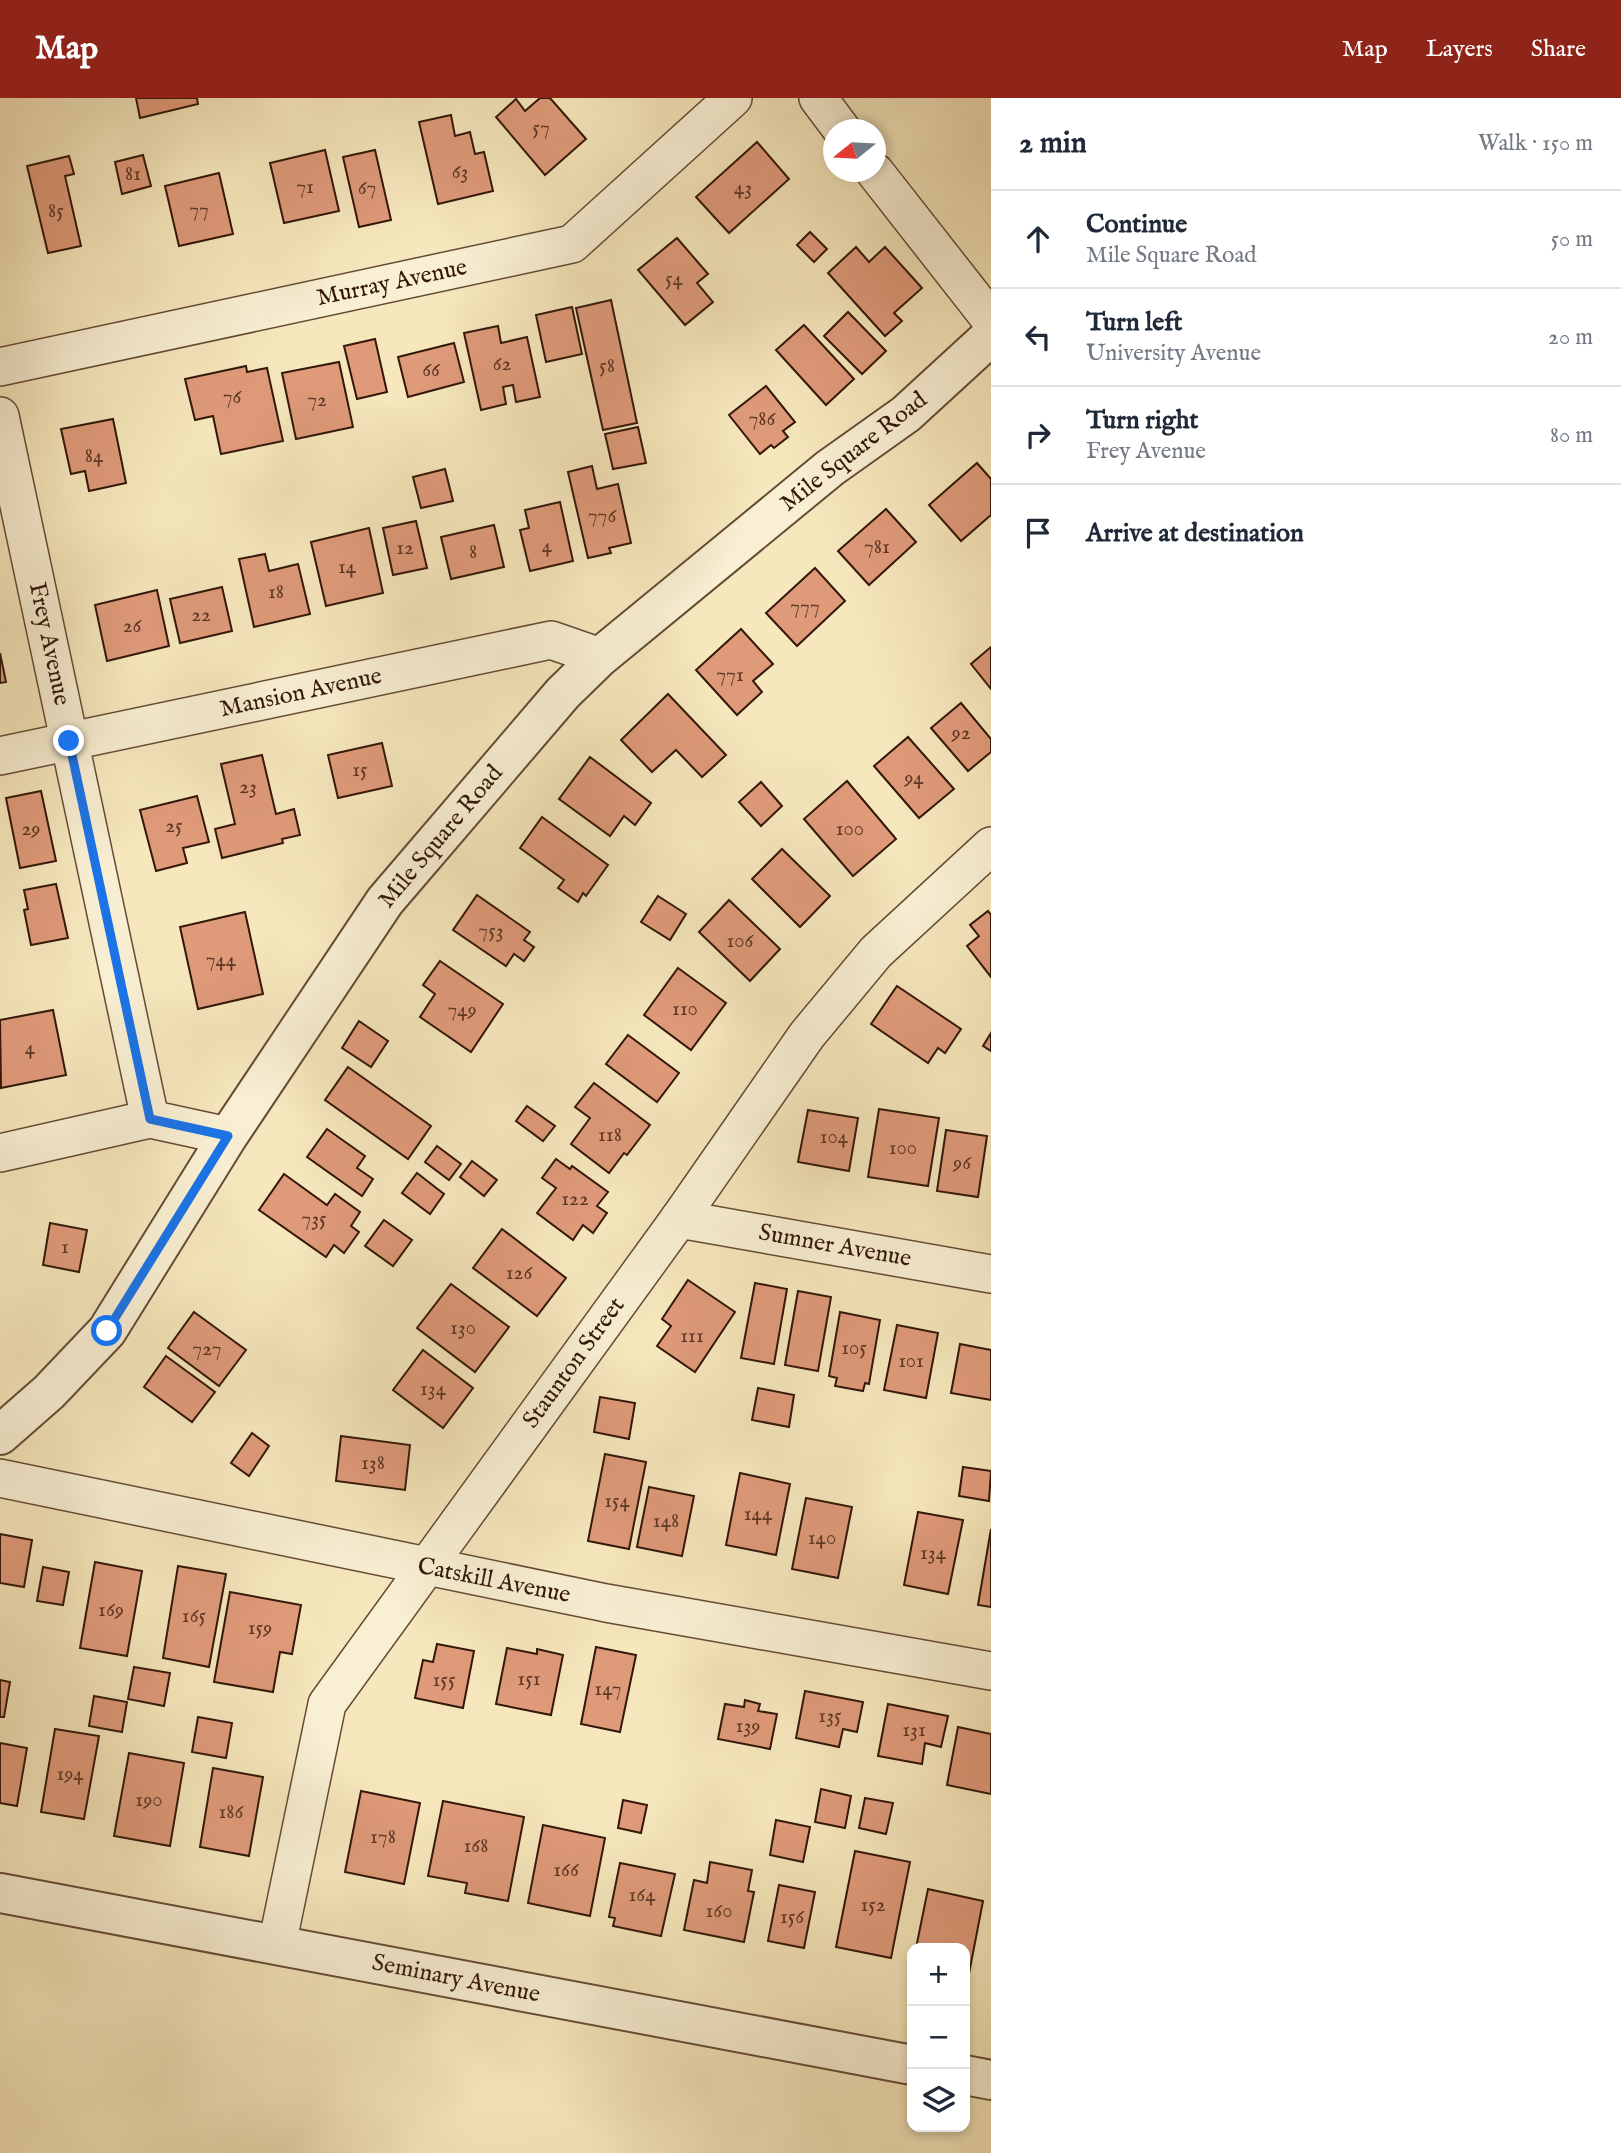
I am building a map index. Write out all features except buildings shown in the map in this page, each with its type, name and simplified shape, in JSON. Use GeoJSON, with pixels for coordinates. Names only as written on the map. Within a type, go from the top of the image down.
{"type":"FeatureCollection","features":[{"type":"Feature","properties":{"kind":"street","name":"Murray Avenue"},"geometry":{"type":"LineString","coordinates":[[0,367],[572,244],[733,98]]}},
{"type":"Feature","properties":{"kind":"street"},"geometry":{"type":"LineString","coordinates":[[818,98],[834,119]]}},
{"type":"Feature","properties":{"kind":"street"},"geometry":{"type":"LineString","coordinates":[[883,182],[991,320]]}},
{"type":"Feature","properties":{"kind":"street","name":"Mile Square Road"},"geometry":{"type":"LineString","coordinates":[[0,1435],[49,1392],[107,1331],[228,1136],[385,901],[546,712],[600,657],[830,468],[906,414],[991,336]]}},
{"type":"Feature","properties":{"kind":"street","name":"Frey Avenue"},"geometry":{"type":"LineString","coordinates":[[0,416],[150,1119]]}},
{"type":"Feature","properties":{"kind":"street","name":"Mansion Avenue"},"geometry":{"type":"LineString","coordinates":[[0,756],[551,640],[600,657]]}},
{"type":"Feature","properties":{"kind":"street","name":"Staunton Street"},"geometry":{"type":"LineString","coordinates":[[277,1945],[327,1704],[679,1219],[807,1035],[876,952],[991,846]]}},
{"type":"Feature","properties":{"kind":"street"},"geometry":{"type":"LineString","coordinates":[[0,1153],[150,1119],[228,1136]]}},
{"type":"Feature","properties":{"kind":"street","name":"Sumner Avenue"},"geometry":{"type":"LineString","coordinates":[[679,1219],[991,1274]]}},
{"type":"Feature","properties":{"kind":"street","name":"Catskill Avenue"},"geometry":{"type":"LineString","coordinates":[[0,1478],[606,1603],[991,1671]]}},
{"type":"Feature","properties":{"kind":"street","name":"Seminary Avenue"},"geometry":{"type":"LineString","coordinates":[[0,1893],[907,2064]]}},
{"type":"Feature","properties":{"kind":"street"},"geometry":{"type":"LineString","coordinates":[[970,2076],[991,2080]]}},
{"type":"Feature","properties":{"kind":"route"},"geometry":{"type":"LineString","coordinates":[[69,741],[150,1119],[228,1136],[107,1331]]}}]}
